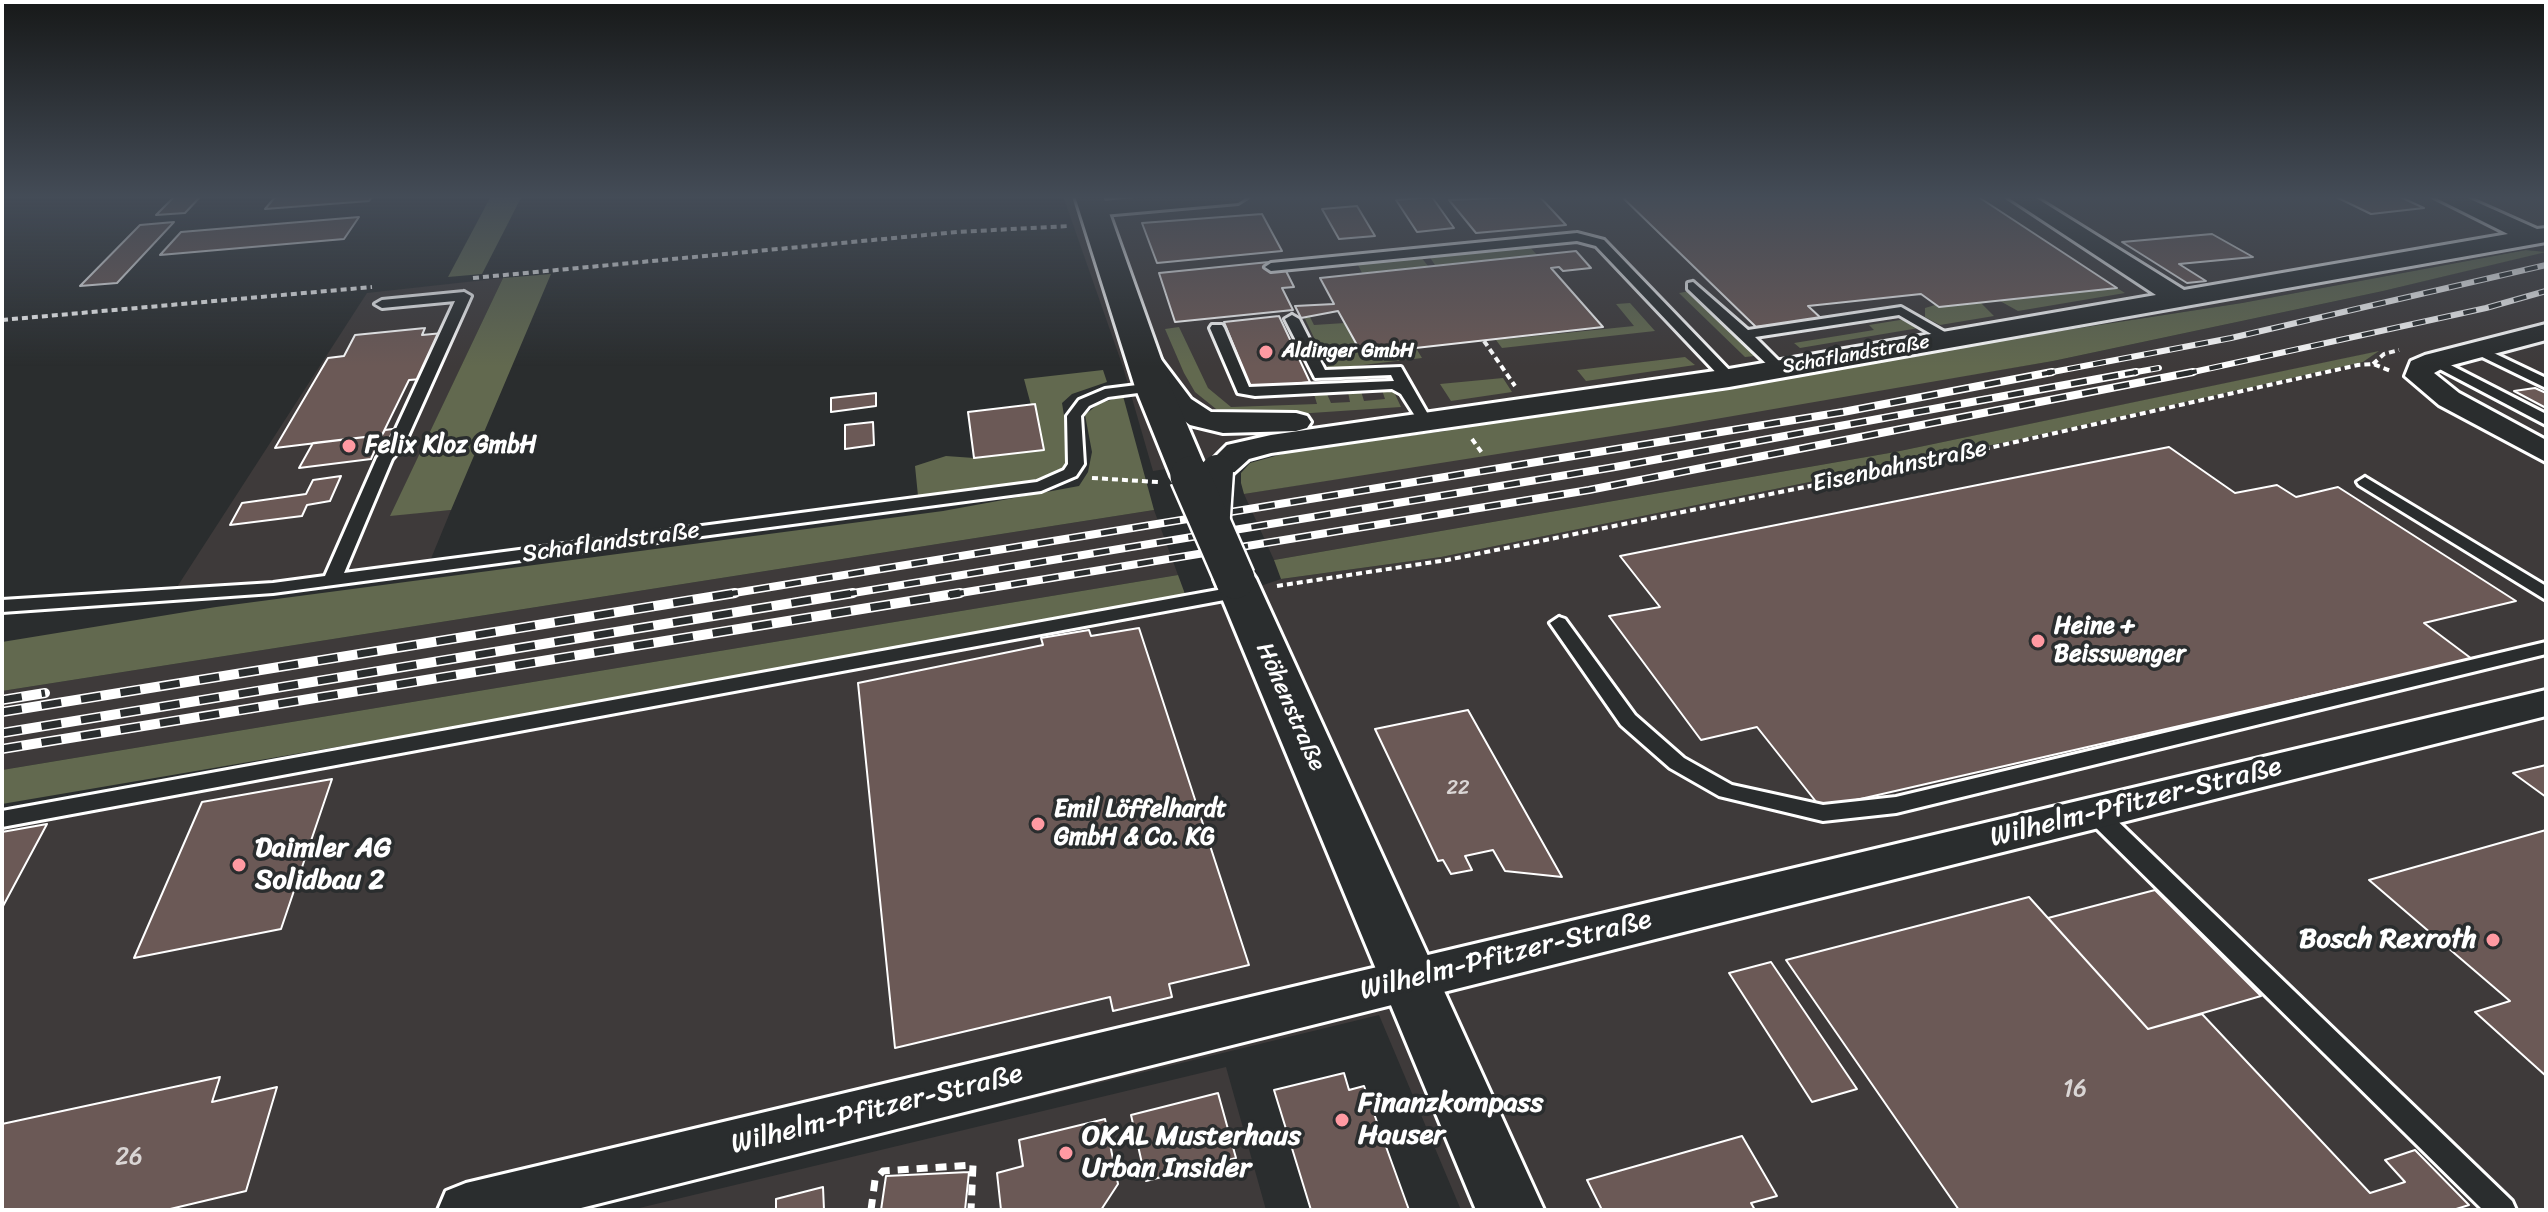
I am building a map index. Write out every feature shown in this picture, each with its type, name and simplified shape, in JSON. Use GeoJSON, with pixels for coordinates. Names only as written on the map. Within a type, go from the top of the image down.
{"type":"FeatureCollection","features":[{"type":"Feature","properties":{"kind":"main road","name":"Höhenstraße"},"geometry":{"type":"LineString","coordinates":[[1108,253],[1153,387],[1206,464],[1213,530],[1412,979],[1510,1210]]}},
{"type":"Feature","properties":{"kind":"street"},"geometry":{"type":"LineString","coordinates":[[2106,253],[2178,298]]}},
{"type":"Feature","properties":{"kind":"street","name":"Schaflandstraße"},"geometry":{"type":"LineString","coordinates":[[1413,408],[1195,439],[1206,464],[1533,406],[1729,378],[2448,253]]}},
{"type":"Feature","properties":{"kind":"street"},"geometry":{"type":"LineString","coordinates":[[2546,332],[2427,368],[2449,399],[2546,453]]}},
{"type":"Feature","properties":{"kind":"street","name":"Schaflandstraße"},"geometry":{"type":"LineString","coordinates":[[1142,353],[1181,405],[1201,419],[1223,424],[1275,424],[1413,408],[1533,406]]}},
{"type":"Feature","properties":{"kind":"street","name":"Wilhelm-Pfitzer-Straße"},"geometry":{"type":"LineString","coordinates":[[466,1210],[2546,703]]}},
{"type":"Feature","properties":{"kind":"lane"},"geometry":{"type":"LineString","coordinates":[[1271,267],[1418,253]]}},
{"type":"Feature","properties":{"kind":"lane"},"geometry":{"type":"LineString","coordinates":[[1609,253],[1729,378]]}},
{"type":"Feature","properties":{"kind":"lane"},"geometry":{"type":"LineString","coordinates":[[1693,286],[1779,368]]}},
{"type":"Feature","properties":{"kind":"lane"},"geometry":{"type":"LineString","coordinates":[[332,580],[385,458],[396,445],[464,296],[382,304]]}},
{"type":"Feature","properties":{"kind":"lane"},"geometry":{"type":"LineString","coordinates":[[1745,335],[1901,311],[1950,339]]}},
{"type":"Feature","properties":{"kind":"lane"},"geometry":{"type":"LineString","coordinates":[[1292,319],[1320,375],[1396,370],[1413,408]]}},
{"type":"Feature","properties":{"kind":"lane"},"geometry":{"type":"LineString","coordinates":[[1217,328],[1243,390],[1255,392],[1377,383],[1413,408]]}},
{"type":"Feature","properties":{"kind":"lane"},"geometry":{"type":"LineString","coordinates":[[2479,350],[2546,384]]}},
{"type":"Feature","properties":{"kind":"lane"},"geometry":{"type":"LineString","coordinates":[[2427,368],[2546,420]]}},
{"type":"Feature","properties":{"kind":"lane"},"geometry":{"type":"LineString","coordinates":[[1056,482],[1070,473],[1076,464],[1074,416],[1084,403],[1105,393],[1153,387]]}},
{"type":"Feature","properties":{"kind":"lane","name":"Schaflandstraße"},"geometry":{"type":"LineString","coordinates":[[2,606],[273,588],[1056,482]]}},
{"type":"Feature","properties":{"kind":"lane"},"geometry":{"type":"LineString","coordinates":[[2365,482],[2546,594]]}},
{"type":"Feature","properties":{"kind":"lane"},"geometry":{"type":"LineString","coordinates":[[2,819],[1238,586]]}},
{"type":"Feature","properties":{"kind":"lane"},"geometry":{"type":"LineString","coordinates":[[1559,623],[1628,720],[1677,763],[1726,791],[1823,813],[1896,805],[2546,648]]}},
{"type":"Feature","properties":{"kind":"lane"},"geometry":{"type":"LineString","coordinates":[[2095,813],[2502,1210]]}},
{"type":"Feature","properties":{"kind":"path"},"geometry":{"type":"LineString","coordinates":[[458,279],[739,253]]}},
{"type":"Feature","properties":{"kind":"path"},"geometry":{"type":"LineString","coordinates":[[2,320],[380,286]]}},
{"type":"Feature","properties":{"kind":"path"},"geometry":{"type":"LineString","coordinates":[[1484,341],[1533,406]]}},
{"type":"Feature","properties":{"kind":"path","name":"Eisenbahnstraße"},"geometry":{"type":"LineString","coordinates":[[1238,586],[1447,560],[1913,465],[2358,365],[2373,364],[2385,370],[2427,368]]}},
{"type":"Feature","properties":{"kind":"path"},"geometry":{"type":"LineString","coordinates":[[1056,482],[1119,477],[1151,482],[1206,464]]}},
{"type":"Feature","properties":{"kind":"path"},"geometry":{"type":"LineString","coordinates":[[871,1210],[875,1180],[883,1171],[973,1165],[971,1210]]}},
{"type":"Feature","properties":{"kind":"shaded area"},"geometry":{"type":"Polygon","coordinates":[[[1083,253],[2512,253],[2242,303],[1153,471],[1123,367],[1083,253]]]}},
{"type":"Feature","properties":{"kind":"shaded area"},"geometry":{"type":"Polygon","coordinates":[[[2546,253],[2546,1210],[1461,1210],[1379,1015],[576,1210],[2,1210],[2,827],[392,751],[1205,605],[1281,579],[1441,557],[2016,440],[2363,362],[2377,352],[1895,452],[1274,560],[1244,494],[2053,361],[2383,291],[2546,253]]]}},
{"type":"Feature","properties":{"kind":"shaded area"},"geometry":{"type":"Polygon","coordinates":[[[503,278],[391,515],[451,510],[430,561],[282,580],[177,587],[367,293],[503,278]]]}},
{"type":"Feature","properties":{"kind":"shaded area"},"geometry":{"type":"Polygon","coordinates":[[[1154,510],[1178,575],[2,770],[2,691],[1154,510]]]}},
{"type":"Feature","properties":{"kind":"shaded area"},"geometry":{"type":"Polygon","coordinates":[[[1226,1067],[1266,1210],[631,1210],[1226,1067]]]}},
{"type":"Feature","properties":{"kind":"green space"},"geometry":{"type":"Polygon","coordinates":[[[461,253],[493,253],[482,274],[448,277],[461,253]]]}},
{"type":"Feature","properties":{"kind":"green space"},"geometry":{"type":"Polygon","coordinates":[[[1463,253],[1537,255],[1435,265],[1429,256],[1463,253]]]}},
{"type":"Feature","properties":{"kind":"green space"},"geometry":{"type":"Polygon","coordinates":[[[2512,253],[2544,253],[2383,291],[2053,361],[1669,427],[1244,494],[1241,483],[1241,473],[1250,463],[1297,450],[1446,431],[1444,426],[2242,303],[2512,253]]]}},
{"type":"Feature","properties":{"kind":"green space"},"geometry":{"type":"Polygon","coordinates":[[[1421,257],[1428,266],[1362,273],[1357,263],[1421,257]]]}},
{"type":"Feature","properties":{"kind":"green space"},"geometry":{"type":"Polygon","coordinates":[[[551,274],[451,510],[390,516],[503,278],[551,274]]]}},
{"type":"Feature","properties":{"kind":"green space"},"geometry":{"type":"Polygon","coordinates":[[[2117,288],[2125,293],[2018,311],[2000,301],[2117,288]]]}},
{"type":"Feature","properties":{"kind":"green space"},"geometry":{"type":"Polygon","coordinates":[[[1690,291],[1755,356],[1745,357],[1679,293],[1690,291]]]}},
{"type":"Feature","properties":{"kind":"green space"},"geometry":{"type":"Polygon","coordinates":[[[1630,303],[1655,331],[1502,348],[1496,340],[1634,326],[1616,304],[1630,303]]]}},
{"type":"Feature","properties":{"kind":"green space"},"geometry":{"type":"Polygon","coordinates":[[[1981,303],[1994,316],[1940,325],[1925,317],[1925,308],[1935,305],[1981,303]]]}},
{"type":"Feature","properties":{"kind":"green space"},"geometry":{"type":"Polygon","coordinates":[[[1310,317],[1314,325],[1345,323],[1362,354],[1416,348],[1422,358],[1329,369],[1306,321],[1305,318],[1310,317]]]}},
{"type":"Feature","properties":{"kind":"green space"},"geometry":{"type":"Polygon","coordinates":[[[1906,319],[1919,328],[1800,348],[1794,343],[1874,330],[1869,325],[1906,319]]]}},
{"type":"Feature","properties":{"kind":"green space"},"geometry":{"type":"Polygon","coordinates":[[[1179,327],[1208,388],[1231,407],[1317,404],[1314,394],[1327,394],[1331,403],[1350,402],[1348,392],[1361,391],[1364,401],[1385,399],[1382,390],[1394,392],[1401,407],[1266,416],[1221,413],[1195,392],[1184,373],[1165,329],[1179,327]]]}},
{"type":"Feature","properties":{"kind":"green space"},"geometry":{"type":"Polygon","coordinates":[[[2379,351],[2363,362],[2016,440],[1441,557],[1281,579],[1274,560],[1895,452],[2379,351]]]}},
{"type":"Feature","properties":{"kind":"green space"},"geometry":{"type":"Polygon","coordinates":[[[1685,357],[1695,365],[1586,381],[1577,370],[1685,357]]]}},
{"type":"Feature","properties":{"kind":"green space"},"geometry":{"type":"Polygon","coordinates":[[[1103,370],[1107,382],[1072,394],[1062,403],[1070,453],[1065,467],[1041,479],[918,496],[915,466],[946,456],[974,458],[1043,450],[1024,379],[1103,370]]]}},
{"type":"Feature","properties":{"kind":"green space"},"geometry":{"type":"Polygon","coordinates":[[[1503,378],[1512,392],[1451,401],[1440,384],[1503,378]]]}},
{"type":"Feature","properties":{"kind":"green space"},"geometry":{"type":"Polygon","coordinates":[[[1123,396],[1154,510],[2,691],[2,642],[216,607],[943,511],[1079,486],[1088,472],[1092,452],[1085,415],[1098,404],[1123,396]]]}},
{"type":"Feature","properties":{"kind":"green space"},"geometry":{"type":"Polygon","coordinates":[[[1178,575],[1188,602],[2,804],[2,770],[1178,575]]]}},
{"type":"Feature","properties":{"kind":"building"},"geometry":{"type":"Polygon","coordinates":[[[113,253],[145,253],[117,283],[80,286],[113,253]]]}},
{"type":"Feature","properties":{"kind":"building"},"geometry":{"type":"Polygon","coordinates":[[[1153,253],[1266,253],[1157,263],[1153,253]]]}},
{"type":"Feature","properties":{"kind":"building"},"geometry":{"type":"Polygon","coordinates":[[[1577,253],[1591,268],[1563,271],[1559,267],[1551,268],[1603,327],[1362,354],[1338,311],[1301,318],[1295,306],[1334,304],[1320,278],[1577,253]]]}},
{"type":"Feature","properties":{"kind":"building"},"geometry":{"type":"Polygon","coordinates":[[[1679,253],[2063,253],[2117,288],[1939,307],[1921,294],[1808,306],[1823,320],[1756,327],[1679,253]]]}},
{"type":"Feature","properties":{"kind":"building"},"geometry":{"type":"Polygon","coordinates":[[[2139,253],[2245,253],[2253,257],[2179,264],[2206,281],[2187,283],[2139,253]]]}},
{"type":"Feature","properties":{"kind":"building"},"geometry":{"type":"Polygon","coordinates":[[[1269,262],[1273,271],[1285,269],[1294,287],[1282,288],[1293,310],[1175,322],[1159,273],[1269,262]]]}},
{"type":"Feature","properties":{"kind":"building","name":"Aldinger GmbH"},"geometry":{"type":"Polygon","coordinates":[[[1279,316],[1310,382],[1251,389],[1224,322],[1279,316]]]}},
{"type":"Feature","properties":{"kind":"building"},"geometry":{"type":"Polygon","coordinates":[[[425,328],[422,335],[443,333],[422,379],[409,380],[382,435],[275,448],[328,358],[344,356],[355,335],[425,328]]]}},
{"type":"Feature","properties":{"kind":"building"},"geometry":{"type":"Polygon","coordinates":[[[2535,388],[2546,393],[2546,408],[2514,391],[2535,388]]]}},
{"type":"Feature","properties":{"kind":"building"},"geometry":{"type":"Polygon","coordinates":[[[876,393],[876,406],[831,412],[831,398],[876,393]]]}},
{"type":"Feature","properties":{"kind":"building"},"geometry":{"type":"Polygon","coordinates":[[[1035,404],[1044,450],[974,458],[968,412],[1035,404]]]}},
{"type":"Feature","properties":{"kind":"building"},"geometry":{"type":"Polygon","coordinates":[[[873,422],[874,445],[845,449],[845,425],[873,422]]]}},
{"type":"Feature","properties":{"kind":"building","name":"Felix Kloz GmbH"},"geometry":{"type":"Polygon","coordinates":[[[400,428],[385,449],[375,450],[371,459],[299,468],[313,443],[382,435],[385,430],[400,428]]]}},
{"type":"Feature","properties":{"kind":"building","name":"Heine + Beisswenger"},"geometry":{"type":"Polygon","coordinates":[[[2169,447],[2235,493],[2277,485],[2296,497],[2338,487],[2516,601],[2424,623],[2472,659],[1821,808],[1757,727],[1701,740],[1609,616],[1660,607],[1620,556],[2169,447]]]}},
{"type":"Feature","properties":{"kind":"building"},"geometry":{"type":"Polygon","coordinates":[[[341,476],[330,501],[307,505],[302,516],[230,525],[242,503],[306,494],[313,480],[341,476]]]}},
{"type":"Feature","properties":{"kind":"building","name":"Emil Löffelhardt GmbH & Co. KG"},"geometry":{"type":"Polygon","coordinates":[[[1139,628],[1249,965],[1169,984],[1172,997],[1113,1011],[1110,997],[895,1048],[858,683],[1043,645],[1041,638],[1089,630],[1091,636],[1139,628]]]}},
{"type":"Feature","properties":{"kind":"building"},"geometry":{"type":"Polygon","coordinates":[[[1468,710],[1562,877],[1505,871],[1493,850],[1465,856],[1472,870],[1451,874],[1443,860],[1438,861],[1375,729],[1468,710]]]}},
{"type":"Feature","properties":{"kind":"building"},"geometry":{"type":"Polygon","coordinates":[[[2546,765],[2546,797],[2513,773],[2546,765]]]}},
{"type":"Feature","properties":{"kind":"building","name":"Daimler AG Solidbau 2"},"geometry":{"type":"Polygon","coordinates":[[[332,779],[281,929],[134,958],[202,802],[332,779]]]}},
{"type":"Feature","properties":{"kind":"building"},"geometry":{"type":"Polygon","coordinates":[[[47,824],[2,908],[2,832],[47,824]]]}},
{"type":"Feature","properties":{"kind":"building","name":"Bosch Rexroth"},"geometry":{"type":"Polygon","coordinates":[[[2546,830],[2546,1076],[2475,1012],[2510,1001],[2369,880],[2546,830]]]}},
{"type":"Feature","properties":{"kind":"building"},"geometry":{"type":"Polygon","coordinates":[[[2155,890],[2261,996],[2148,1029],[2048,918],[2155,890]]]}},
{"type":"Feature","properties":{"kind":"building"},"geometry":{"type":"Polygon","coordinates":[[[2029,897],[2148,1029],[2202,1014],[2370,1193],[2405,1182],[2385,1160],[2415,1150],[2469,1205],[2453,1210],[1959,1210],[1786,960],[2029,897]]]}},
{"type":"Feature","properties":{"kind":"building"},"geometry":{"type":"Polygon","coordinates":[[[1771,962],[1857,1089],[1812,1102],[1729,973],[1771,962]]]}},
{"type":"Feature","properties":{"kind":"building"},"geometry":{"type":"Polygon","coordinates":[[[1344,1073],[1349,1090],[1364,1086],[1409,1210],[1311,1210],[1274,1090],[1344,1073]]]}},
{"type":"Feature","properties":{"kind":"building"},"geometry":{"type":"Polygon","coordinates":[[[220,1077],[212,1102],[277,1087],[246,1191],[166,1210],[2,1210],[2,1124],[220,1077]]]}},
{"type":"Feature","properties":{"kind":"building"},"geometry":{"type":"Polygon","coordinates":[[[1218,1093],[1236,1158],[1146,1181],[1131,1115],[1218,1093]]]}},
{"type":"Feature","properties":{"kind":"building","name":"OKAL Musterhaus Urban Insider"},"geometry":{"type":"Polygon","coordinates":[[[1105,1119],[1118,1184],[1101,1210],[1001,1210],[997,1173],[1023,1166],[1019,1140],[1105,1119]]]}},
{"type":"Feature","properties":{"kind":"building"},"geometry":{"type":"Polygon","coordinates":[[[1742,1136],[1777,1196],[1751,1203],[1755,1210],[1602,1210],[1587,1180],[1742,1136]]]}},
{"type":"Feature","properties":{"kind":"building"},"geometry":{"type":"Polygon","coordinates":[[[969,1172],[965,1210],[881,1210],[886,1176],[969,1172]]]}},
{"type":"Feature","properties":{"kind":"building"},"geometry":{"type":"Polygon","coordinates":[[[823,1187],[824,1210],[776,1210],[776,1199],[823,1187]]]}},
{"type":"Feature","properties":{"kind":"railway"},"geometry":{"type":"LineString","coordinates":[[2042,374],[2231,338],[2546,265]]}},
{"type":"Feature","properties":{"kind":"railway"},"geometry":{"type":"LineString","coordinates":[[2184,374],[2486,308],[2546,291]]}},
{"type":"Feature","properties":{"kind":"railway"},"geometry":{"type":"LineString","coordinates":[[2126,374],[2159,368]]}},
{"type":"Feature","properties":{"kind":"railway"},"geometry":{"type":"LineString","coordinates":[[722,595],[1843,412],[2052,372]]}},
{"type":"Feature","properties":{"kind":"railway"},"geometry":{"type":"LineString","coordinates":[[2126,374],[2136,372]]}},
{"type":"Feature","properties":{"kind":"railway"},"geometry":{"type":"LineString","coordinates":[[948,595],[1589,490],[2193,372]]}},
{"type":"Feature","properties":{"kind":"railway"},"geometry":{"type":"LineString","coordinates":[[841,595],[1615,467],[2126,374]]}},
{"type":"Feature","properties":{"kind":"railway"},"geometry":{"type":"LineString","coordinates":[[2,712],[735,593]]}},
{"type":"Feature","properties":{"kind":"railway"},"geometry":{"type":"LineString","coordinates":[[2,733],[853,593]]}},
{"type":"Feature","properties":{"kind":"railway"},"geometry":{"type":"LineString","coordinates":[[2,749],[960,593]]}},
{"type":"Feature","properties":{"kind":"railway"},"geometry":{"type":"LineString","coordinates":[[2,700],[45,693]]}},
{"type":"Feature","properties":{"kind":"place","name":"Aldinger GmbH"},"geometry":{"type":"Point","coordinates":[1266,352]}},
{"type":"Feature","properties":{"kind":"place","name":"Felix Kloz GmbH"},"geometry":{"type":"Point","coordinates":[349,446]}},
{"type":"Feature","properties":{"kind":"place","name":"Heine + Beisswenger"},"geometry":{"type":"Point","coordinates":[2038,641]}},
{"type":"Feature","properties":{"kind":"place","name":"Emil Löffelhardt GmbH & Co. KG"},"geometry":{"type":"Point","coordinates":[1038,824]}},
{"type":"Feature","properties":{"kind":"place","name":"Daimler AG Solidbau 2"},"geometry":{"type":"Point","coordinates":[239,865]}},
{"type":"Feature","properties":{"kind":"place","name":"Bosch Rexroth"},"geometry":{"type":"Point","coordinates":[2493,940]}},
{"type":"Feature","properties":{"kind":"place","name":"Finanzkompass Hauser"},"geometry":{"type":"Point","coordinates":[1342,1120]}},
{"type":"Feature","properties":{"kind":"place","name":"OKAL Musterhaus Urban Insider"},"geometry":{"type":"Point","coordinates":[1066,1153]}}]}
